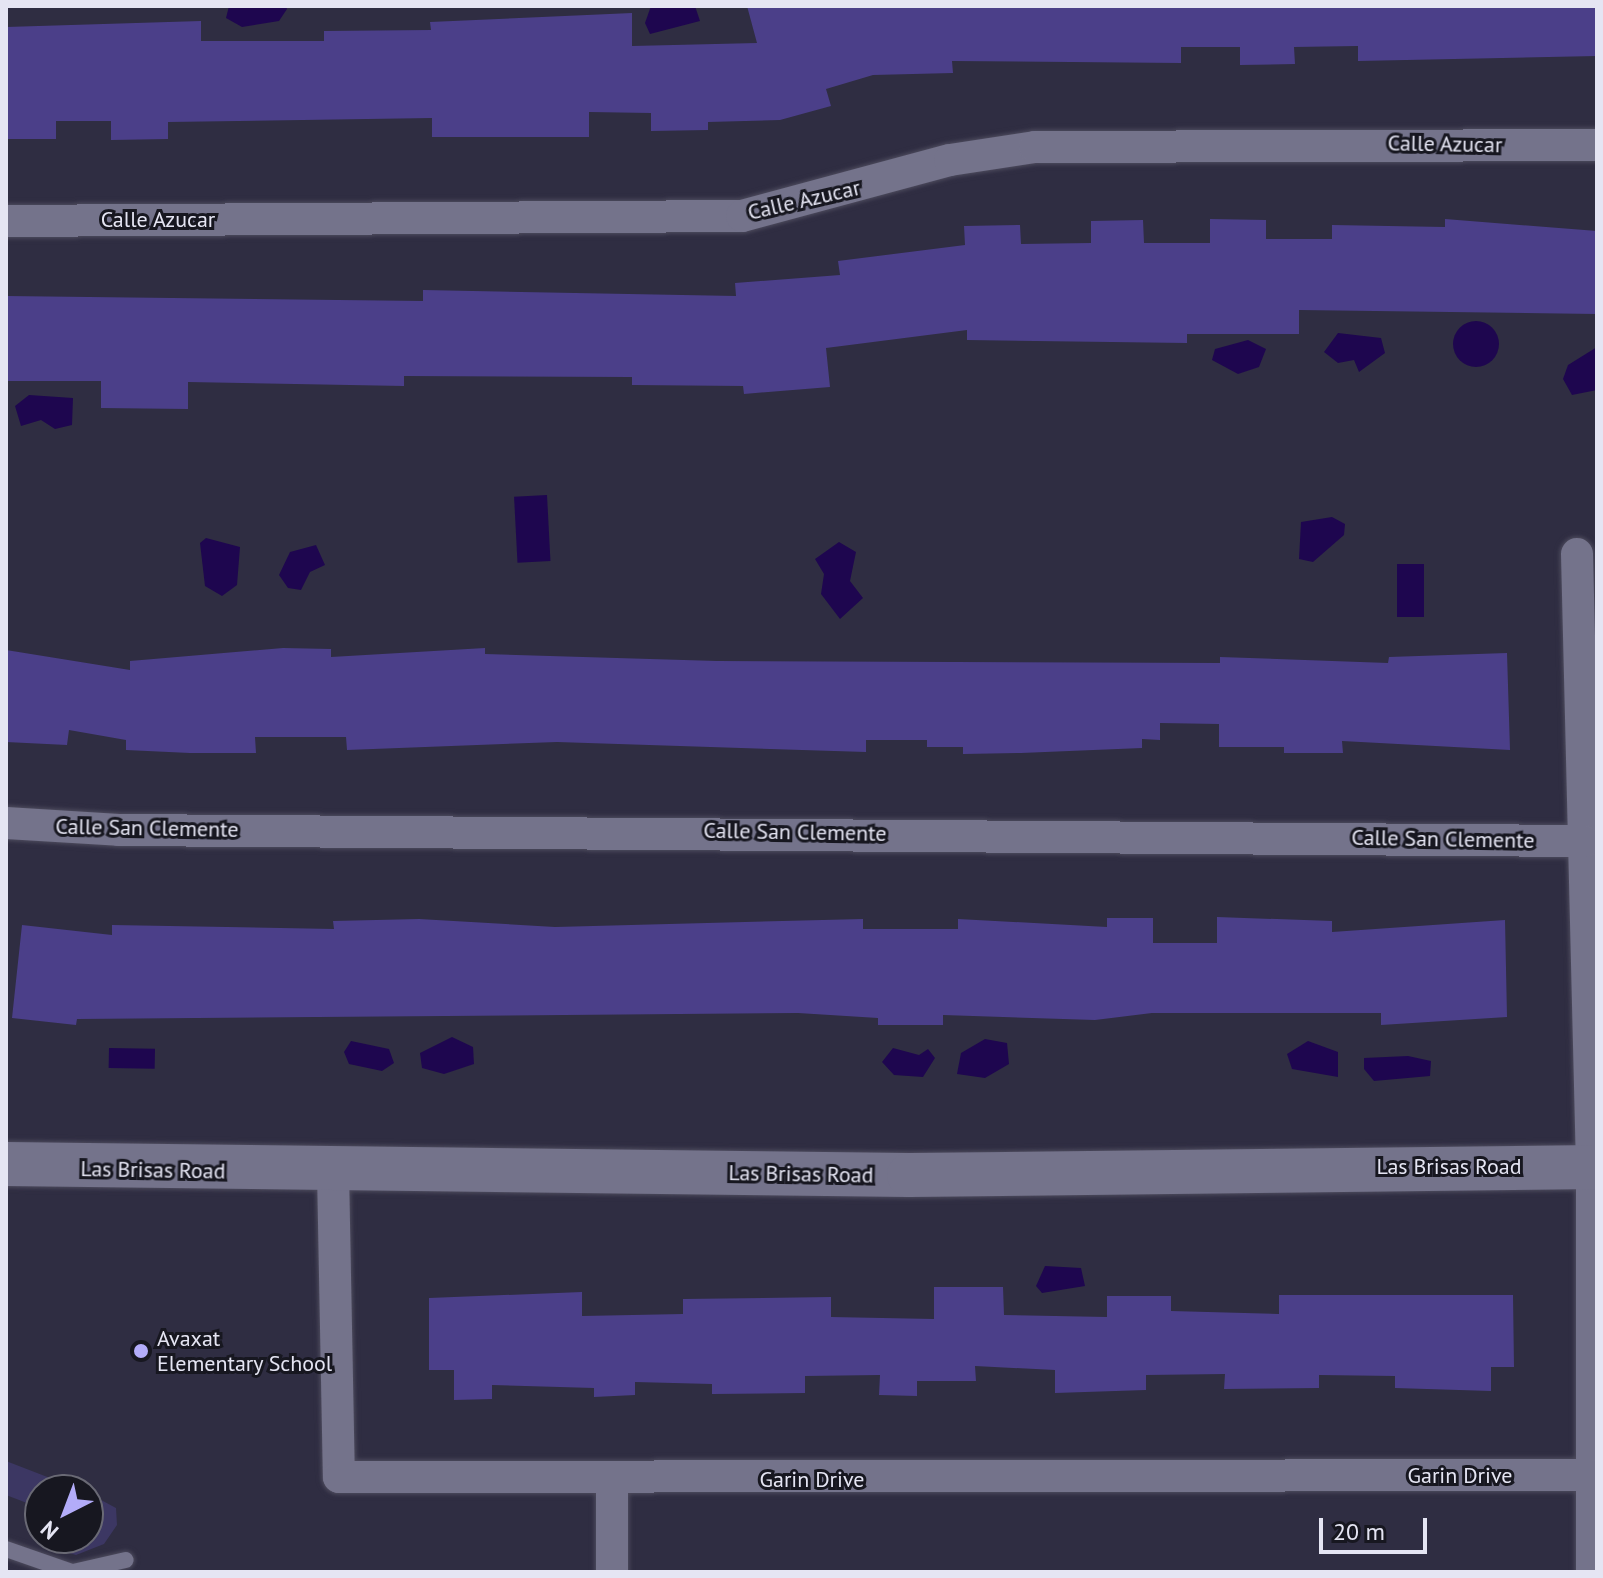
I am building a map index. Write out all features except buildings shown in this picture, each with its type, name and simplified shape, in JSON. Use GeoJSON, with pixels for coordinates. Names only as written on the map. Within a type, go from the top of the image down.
{"type":"FeatureCollection","features":[{"type":"Feature","properties":{"kind":"street","name":"Calle Azucar"},"geometry":{"type":"LineString","coordinates":[[6,221],[742,216],[950,160],[1035,147],[1597,145]]}},
{"type":"Feature","properties":{"kind":"street"},"geometry":{"type":"LineString","coordinates":[[1577,554],[1595,1168],[1592,1572]]}},
{"type":"Feature","properties":{"kind":"street","name":"Calle San Clemente"},"geometry":{"type":"LineString","coordinates":[[6,823],[119,830],[1584,841]]}},
{"type":"Feature","properties":{"kind":"street","name":"Las Brisas Road"},"geometry":{"type":"LineString","coordinates":[[6,1164],[333,1171],[909,1175],[1595,1168]]}},
{"type":"Feature","properties":{"kind":"street","name":"Garin Drive"},"geometry":{"type":"LineString","coordinates":[[333,1171],[339,1477],[612,1481],[1591,1475]]}},
{"type":"Feature","properties":{"kind":"street"},"geometry":{"type":"LineString","coordinates":[[612,1481],[612,1572]]}},
{"type":"Feature","properties":{"kind":"lane"},"geometry":{"type":"LineString","coordinates":[[6,1549],[72,1572],[126,1560]]}},
{"type":"Feature","properties":{"kind":"shaded area"},"geometry":{"type":"Polygon","coordinates":[[[229,6],[286,6],[287,9],[279,21],[242,27],[226,18],[229,6]]]}},
{"type":"Feature","properties":{"kind":"shaded area"},"geometry":{"type":"Polygon","coordinates":[[[651,6],[695,6],[700,21],[650,34],[645,23],[651,6]]]}},
{"type":"Feature","properties":{"kind":"shaded area"},"geometry":{"type":"Polygon","coordinates":[[[1476,321],[1492,328],[1499,344],[1492,360],[1476,367],[1460,360],[1453,344],[1460,328],[1476,321]]]}},
{"type":"Feature","properties":{"kind":"shaded area"},"geometry":{"type":"Polygon","coordinates":[[[1338,333],[1381,338],[1385,353],[1359,372],[1354,360],[1338,363],[1324,352],[1338,333]]]}},
{"type":"Feature","properties":{"kind":"shaded area"},"geometry":{"type":"Polygon","coordinates":[[[1248,340],[1266,349],[1259,367],[1238,374],[1212,360],[1215,349],[1248,340]]]}},
{"type":"Feature","properties":{"kind":"shaded area"},"geometry":{"type":"Polygon","coordinates":[[[1597,347],[1597,390],[1572,395],[1563,379],[1568,365],[1597,347]]]}},
{"type":"Feature","properties":{"kind":"shaded area"},"geometry":{"type":"Polygon","coordinates":[[[29,395],[73,398],[72,425],[55,429],[41,420],[21,426],[15,406],[29,395]]]}},
{"type":"Feature","properties":{"kind":"shaded area"},"geometry":{"type":"Polygon","coordinates":[[[547,495],[550,561],[517,563],[514,497],[547,495]]]}},
{"type":"Feature","properties":{"kind":"shaded area"},"geometry":{"type":"Polygon","coordinates":[[[1332,517],[1345,524],[1344,535],[1313,562],[1299,559],[1301,522],[1332,517]]]}},
{"type":"Feature","properties":{"kind":"shaded area"},"geometry":{"type":"Polygon","coordinates":[[[206,538],[240,547],[237,585],[222,596],[205,586],[200,543],[206,538]]]}},
{"type":"Feature","properties":{"kind":"shaded area"},"geometry":{"type":"Polygon","coordinates":[[[839,542],[856,552],[850,581],[863,598],[840,619],[821,594],[824,574],[815,559],[839,542]]]}},
{"type":"Feature","properties":{"kind":"shaded area"},"geometry":{"type":"Polygon","coordinates":[[[316,545],[325,565],[310,572],[301,590],[288,588],[279,575],[290,552],[316,545]]]}},
{"type":"Feature","properties":{"kind":"shaded area"},"geometry":{"type":"Polygon","coordinates":[[[1397,564],[1424,564],[1424,617],[1397,617],[1397,564]]]}},
{"type":"Feature","properties":{"kind":"shaded area"},"geometry":{"type":"Polygon","coordinates":[[[452,1037],[473,1047],[474,1064],[444,1074],[422,1068],[420,1053],[452,1037]]]}},
{"type":"Feature","properties":{"kind":"shaded area"},"geometry":{"type":"Polygon","coordinates":[[[985,1039],[1007,1043],[1009,1064],[985,1078],[957,1074],[961,1053],[985,1039]]]}},
{"type":"Feature","properties":{"kind":"shaded area"},"geometry":{"type":"Polygon","coordinates":[[[351,1041],[389,1049],[394,1063],[382,1071],[349,1064],[344,1052],[351,1041]]]}},
{"type":"Feature","properties":{"kind":"shaded area"},"geometry":{"type":"Polygon","coordinates":[[[1308,1041],[1338,1052],[1338,1077],[1292,1069],[1287,1054],[1308,1041]]]}},
{"type":"Feature","properties":{"kind":"shaded area"},"geometry":{"type":"Polygon","coordinates":[[[109,1048],[155,1049],[155,1069],[109,1068],[109,1048]]]}},
{"type":"Feature","properties":{"kind":"shaded area"},"geometry":{"type":"Polygon","coordinates":[[[893,1048],[919,1055],[928,1049],[935,1058],[923,1077],[894,1075],[882,1062],[893,1048]]]}},
{"type":"Feature","properties":{"kind":"shaded area"},"geometry":{"type":"Polygon","coordinates":[[[1408,1056],[1431,1061],[1430,1076],[1374,1081],[1364,1069],[1364,1058],[1408,1056]]]}},
{"type":"Feature","properties":{"kind":"shaded area"},"geometry":{"type":"Polygon","coordinates":[[[1045,1266],[1081,1268],[1085,1286],[1042,1293],[1036,1286],[1045,1266]]]}},
{"type":"Feature","properties":{"kind":"shaded area"},"geometry":{"type":"Polygon","coordinates":[[[6,1461],[40,1474],[24,1474],[24,1502],[6,1495],[6,1461]]]}},
{"type":"Feature","properties":{"kind":"shaded area"},"geometry":{"type":"Polygon","coordinates":[[[104,1502],[116,1508],[117,1525],[104,1544],[104,1502]]]}},
{"type":"Feature","properties":{"kind":"place","name":"Avaxat Elementary School"},"geometry":{"type":"Point","coordinates":[141,1351]}}]}
